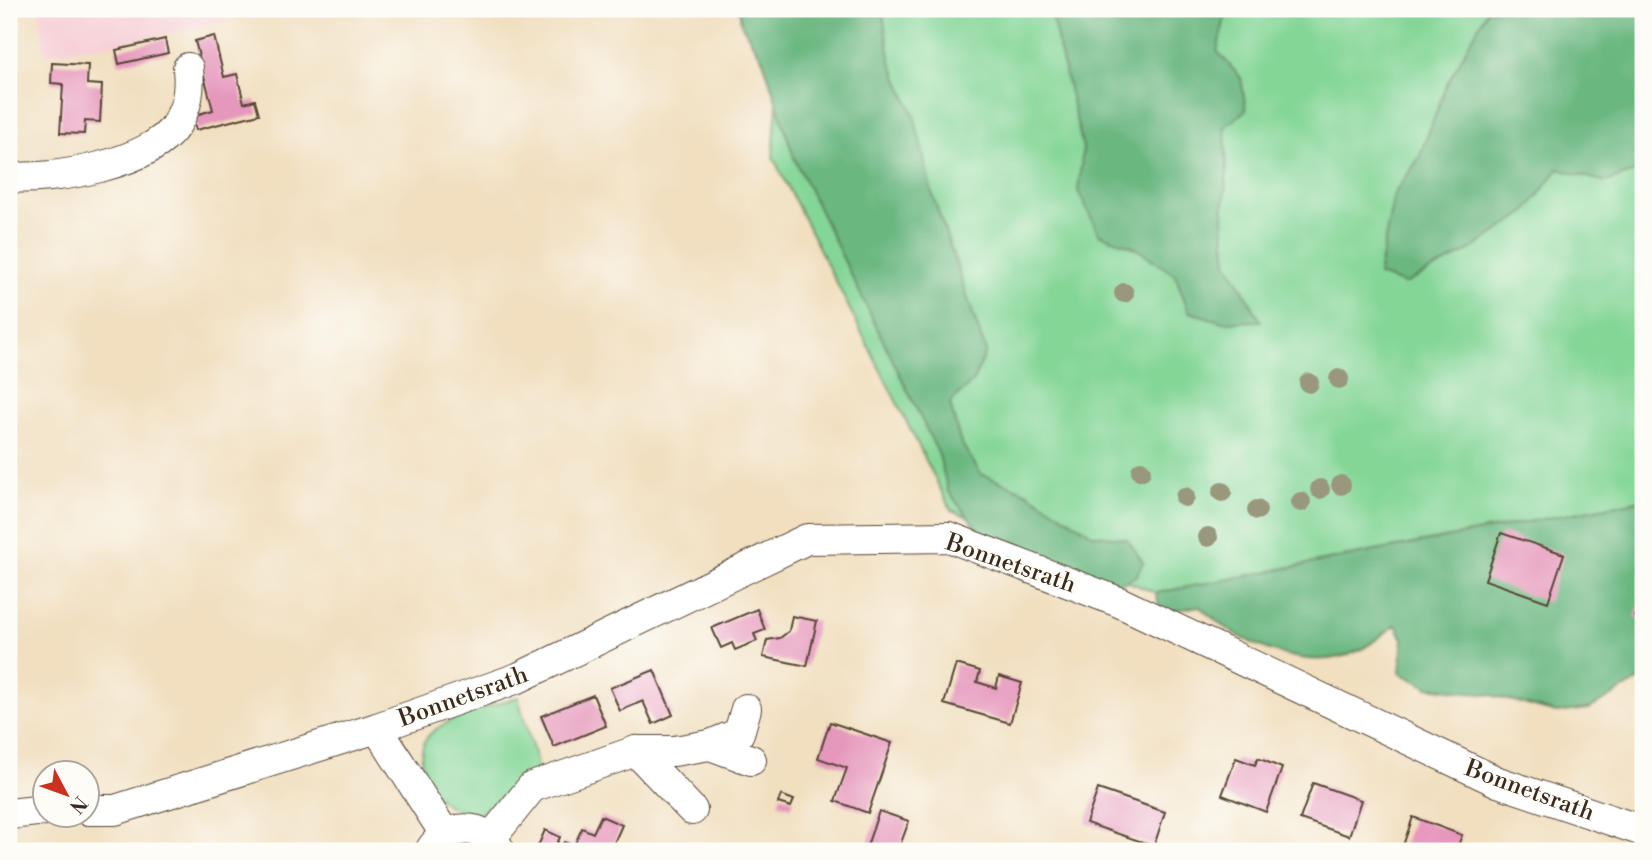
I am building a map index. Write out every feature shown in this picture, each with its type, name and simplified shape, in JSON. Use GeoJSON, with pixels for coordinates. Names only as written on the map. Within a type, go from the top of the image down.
{"type":"FeatureCollection","features":[{"type":"Feature","properties":{"kind":"street"},"geometry":{"type":"LineString","coordinates":[[9,177],[92,169],[146,150],[176,127],[191,92],[188,68]]}},
{"type":"Feature","properties":{"kind":"street","name":"Bonnetsrath"},"geometry":{"type":"LineString","coordinates":[[102,810],[116,810],[377,727],[518,678],[807,539],[949,537],[1119,602],[1243,664],[1498,782],[1643,831]]}},
{"type":"Feature","properties":{"kind":"street"},"geometry":{"type":"LineString","coordinates":[[377,727],[438,843],[468,828],[495,845],[532,787],[636,751],[674,751],[710,746],[738,733],[746,709]]}},
{"type":"Feature","properties":{"kind":"street"},"geometry":{"type":"LineString","coordinates":[[710,746],[751,760]]}},
{"type":"Feature","properties":{"kind":"street"},"geometry":{"type":"LineString","coordinates":[[636,751],[692,810]]}},
{"type":"Feature","properties":{"kind":"street"},"geometry":{"type":"LineString","coordinates":[[9,814],[32,812]]}},
{"type":"Feature","properties":{"kind":"shaded area"},"geometry":{"type":"Polygon","coordinates":[[[39,9],[238,9],[229,12],[227,22],[129,42],[45,54],[39,9]]]}},
{"type":"Feature","properties":{"kind":"green space"},"geometry":{"type":"Polygon","coordinates":[[[739,9],[882,9],[891,63],[914,115],[932,193],[986,352],[973,381],[950,403],[960,441],[981,474],[1026,492],[1092,534],[1127,539],[1143,562],[1137,575],[1116,587],[980,532],[948,491],[939,455],[794,158],[763,60],[741,24],[739,9]]]}},
{"type":"Feature","properties":{"kind":"green space"},"geometry":{"type":"Polygon","coordinates":[[[784,9],[1643,9],[1643,500],[1156,593],[951,510],[773,157],[784,9]]]}},
{"type":"Feature","properties":{"kind":"green space"},"geometry":{"type":"Polygon","coordinates":[[[1050,9],[1227,9],[1217,51],[1241,78],[1246,110],[1225,127],[1227,168],[1223,218],[1227,262],[1261,321],[1223,322],[1189,312],[1175,275],[1134,247],[1099,234],[1078,191],[1083,148],[1050,9]]]}},
{"type":"Feature","properties":{"kind":"green space"},"geometry":{"type":"Polygon","coordinates":[[[1488,9],[1643,9],[1643,169],[1606,182],[1558,169],[1526,212],[1469,251],[1405,284],[1378,275],[1394,194],[1419,158],[1447,84],[1488,9]]]}},
{"type":"Feature","properties":{"kind":"green space"},"geometry":{"type":"Polygon","coordinates":[[[1643,500],[1643,678],[1589,709],[1556,713],[1491,695],[1428,687],[1400,673],[1403,639],[1396,625],[1364,648],[1339,657],[1296,657],[1253,643],[1215,620],[1199,606],[1161,613],[1156,593],[1643,500]]]}},
{"type":"Feature","properties":{"kind":"green space"},"geometry":{"type":"Polygon","coordinates":[[[518,697],[538,768],[479,814],[460,811],[447,805],[437,796],[426,779],[422,759],[425,740],[450,721],[518,697]]]}},
{"type":"Feature","properties":{"kind":"building"},"geometry":{"type":"Polygon","coordinates":[[[214,36],[224,77],[237,74],[244,103],[255,100],[259,114],[196,130],[192,116],[213,110],[195,41],[214,36]]]}},
{"type":"Feature","properties":{"kind":"building"},"geometry":{"type":"Polygon","coordinates":[[[165,39],[168,53],[119,64],[116,50],[165,39]]]}},
{"type":"Feature","properties":{"kind":"building"},"geometry":{"type":"Polygon","coordinates":[[[52,63],[88,65],[87,84],[102,85],[100,122],[85,121],[84,134],[60,133],[63,84],[51,83],[52,63]]]}},
{"type":"Feature","properties":{"kind":"building"},"geometry":{"type":"Polygon","coordinates":[[[1501,533],[1564,554],[1548,602],[1485,580],[1501,533]]]}},
{"type":"Feature","properties":{"kind":"building"},"geometry":{"type":"Polygon","coordinates":[[[1643,595],[1643,620],[1635,617],[1643,595]]]}},
{"type":"Feature","properties":{"kind":"building"},"geometry":{"type":"Polygon","coordinates":[[[757,609],[765,630],[754,634],[757,641],[735,650],[732,643],[721,648],[712,628],[757,609]]]}},
{"type":"Feature","properties":{"kind":"building"},"geometry":{"type":"Polygon","coordinates":[[[792,616],[817,621],[807,666],[763,657],[767,640],[780,638],[789,631],[792,616]]]}},
{"type":"Feature","properties":{"kind":"building"},"geometry":{"type":"Polygon","coordinates":[[[956,664],[980,671],[977,682],[996,688],[999,676],[1022,683],[1010,723],[944,704],[956,664]]]}},
{"type":"Feature","properties":{"kind":"building"},"geometry":{"type":"Polygon","coordinates":[[[654,670],[673,715],[653,724],[643,701],[620,711],[610,688],[654,670]]]}},
{"type":"Feature","properties":{"kind":"building"},"geometry":{"type":"Polygon","coordinates":[[[593,695],[606,726],[554,747],[541,716],[593,695]]]}},
{"type":"Feature","properties":{"kind":"building"},"geometry":{"type":"Polygon","coordinates":[[[830,722],[892,743],[868,813],[835,801],[847,768],[818,758],[830,722]]]}},
{"type":"Feature","properties":{"kind":"building"},"geometry":{"type":"Polygon","coordinates":[[[1236,758],[1255,765],[1258,758],[1282,768],[1266,812],[1222,795],[1236,758]]]}},
{"type":"Feature","properties":{"kind":"building"},"geometry":{"type":"Polygon","coordinates":[[[1313,783],[1361,800],[1349,836],[1300,819],[1313,783]]]}},
{"type":"Feature","properties":{"kind":"building"},"geometry":{"type":"Polygon","coordinates":[[[1098,789],[1165,812],[1154,846],[1086,823],[1098,789]]]}},
{"type":"Feature","properties":{"kind":"building"},"geometry":{"type":"Polygon","coordinates":[[[781,795],[794,800],[791,807],[778,803],[781,795]]]}},
{"type":"Feature","properties":{"kind":"building"},"geometry":{"type":"Polygon","coordinates":[[[879,811],[909,821],[898,851],[880,851],[867,846],[879,811]]]}},
{"type":"Feature","properties":{"kind":"building"},"geometry":{"type":"Polygon","coordinates":[[[601,816],[622,825],[614,843],[634,851],[559,851],[564,842],[574,846],[582,828],[593,833],[601,816]]]}},
{"type":"Feature","properties":{"kind":"building"},"geometry":{"type":"Polygon","coordinates":[[[1413,817],[1462,835],[1456,851],[1401,851],[1413,817]]]}},
{"type":"Feature","properties":{"kind":"building"},"geometry":{"type":"Polygon","coordinates":[[[545,830],[560,837],[554,851],[538,846],[545,830]]]}}]}
